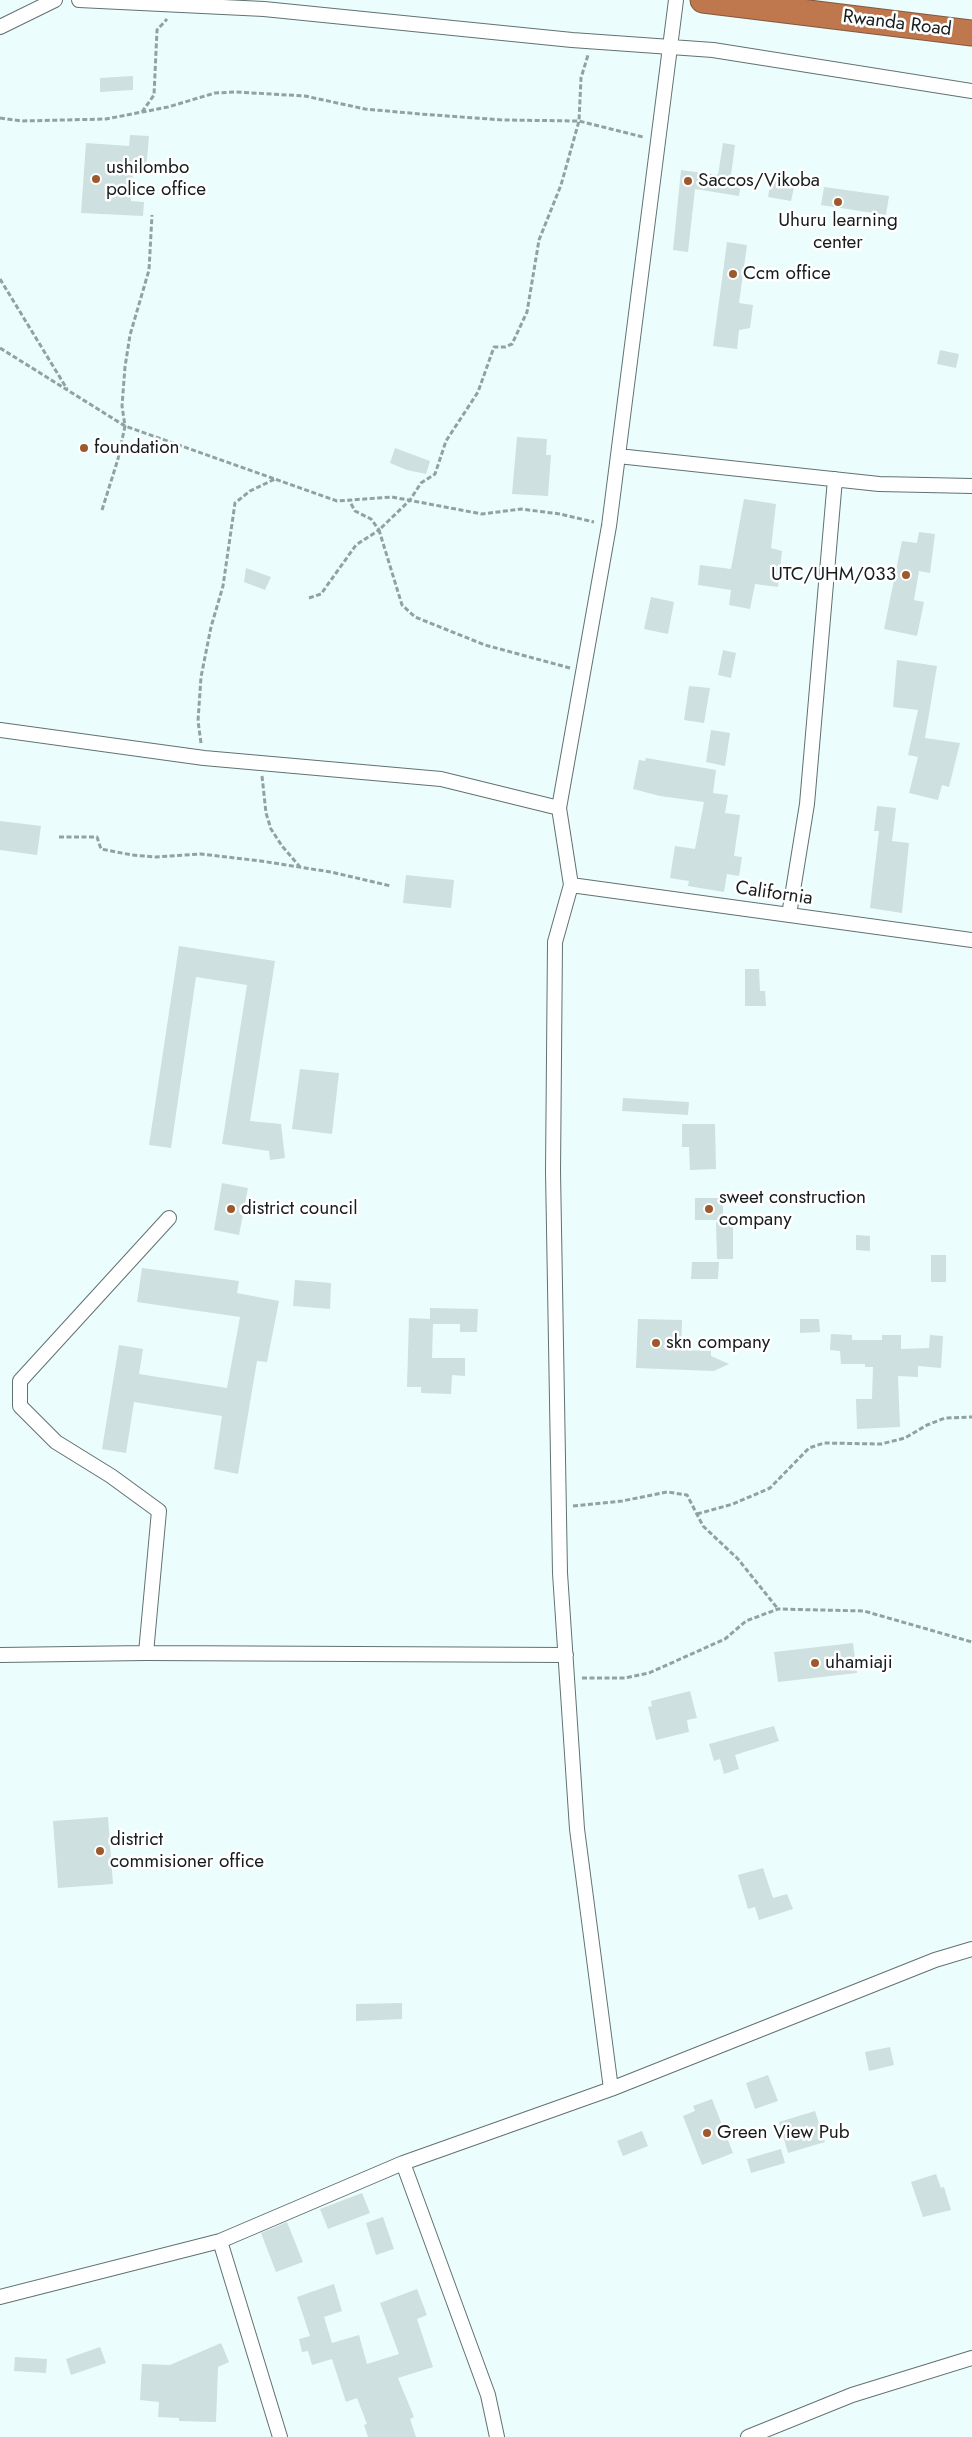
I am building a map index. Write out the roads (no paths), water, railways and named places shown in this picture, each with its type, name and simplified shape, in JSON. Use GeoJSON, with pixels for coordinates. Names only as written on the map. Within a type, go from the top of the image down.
{"type":"FeatureCollection","features":[{"type":"Feature","properties":{"kind":"highway","name":"Rwanda Road"},"geometry":{"type":"LineString","coordinates":[[703,0],[972,33]]}},
{"type":"Feature","properties":{"kind":"street"},"geometry":{"type":"LineString","coordinates":[[0,27],[55,0]]}},
{"type":"Feature","properties":{"kind":"street"},"geometry":{"type":"LineString","coordinates":[[79,0],[264,9],[593,42],[713,50],[972,91]]}},
{"type":"Feature","properties":{"kind":"street"},"geometry":{"type":"LineString","coordinates":[[612,2089],[577,1829],[560,1573],[553,1171],[555,942],[571,885],[559,808],[609,526],[676,0]]}},
{"type":"Feature","properties":{"kind":"street"},"geometry":{"type":"LineString","coordinates":[[618,456],[878,484],[972,486]]}},
{"type":"Feature","properties":{"kind":"street"},"geometry":{"type":"LineString","coordinates":[[789,915],[808,804],[835,480]]}},
{"type":"Feature","properties":{"kind":"street"},"geometry":{"type":"LineString","coordinates":[[0,730],[204,758],[441,779],[559,808]]}},
{"type":"Feature","properties":{"kind":"street","name":"California"},"geometry":{"type":"LineString","coordinates":[[571,885],[972,940]]}},
{"type":"Feature","properties":{"kind":"street"},"geometry":{"type":"LineString","coordinates":[[146,1652],[159,1511],[111,1476],[56,1442],[20,1406],[20,1381],[169,1218]]}},
{"type":"Feature","properties":{"kind":"street"},"geometry":{"type":"LineString","coordinates":[[0,1655],[146,1652],[566,1655]]}},
{"type":"Feature","properties":{"kind":"street"},"geometry":{"type":"LineString","coordinates":[[0,2297],[220,2241],[403,2163],[612,2089],[935,1960],[972,1949]]}},
{"type":"Feature","properties":{"kind":"street"},"geometry":{"type":"LineString","coordinates":[[403,2163],[488,2395],[497,2437]]}},
{"type":"Feature","properties":{"kind":"street"},"geometry":{"type":"LineString","coordinates":[[220,2241],[280,2437]]}},
{"type":"Feature","properties":{"kind":"street"},"geometry":{"type":"LineString","coordinates":[[748,2437],[852,2395],[972,2358]]}},
{"type":"Feature","properties":{"kind":"place","name":"ushilombo police office"},"geometry":{"type":"Point","coordinates":[96,179]}},
{"type":"Feature","properties":{"kind":"place","name":"Saccos/Vikoba"},"geometry":{"type":"Point","coordinates":[688,181]}},
{"type":"Feature","properties":{"kind":"place","name":"Uhuru learning center"},"geometry":{"type":"Point","coordinates":[838,202]}},
{"type":"Feature","properties":{"kind":"place","name":"Ccm office"},"geometry":{"type":"Point","coordinates":[733,274]}},
{"type":"Feature","properties":{"kind":"place","name":"foundation"},"geometry":{"type":"Point","coordinates":[84,448]}},
{"type":"Feature","properties":{"kind":"place","name":"UTC/UHM/033"},"geometry":{"type":"Point","coordinates":[906,575]}},
{"type":"Feature","properties":{"kind":"place","name":"district council"},"geometry":{"type":"Point","coordinates":[231,1209]}},
{"type":"Feature","properties":{"kind":"place","name":"sweet construction company"},"geometry":{"type":"Point","coordinates":[709,1209]}},
{"type":"Feature","properties":{"kind":"place","name":"skn company"},"geometry":{"type":"Point","coordinates":[656,1343]}},
{"type":"Feature","properties":{"kind":"place","name":"uhamiaji"},"geometry":{"type":"Point","coordinates":[815,1663]}},
{"type":"Feature","properties":{"kind":"place","name":"district commisioner office"},"geometry":{"type":"Point","coordinates":[100,1851]}},
{"type":"Feature","properties":{"kind":"place","name":"Green View Pub"},"geometry":{"type":"Point","coordinates":[707,2133]}}]}
